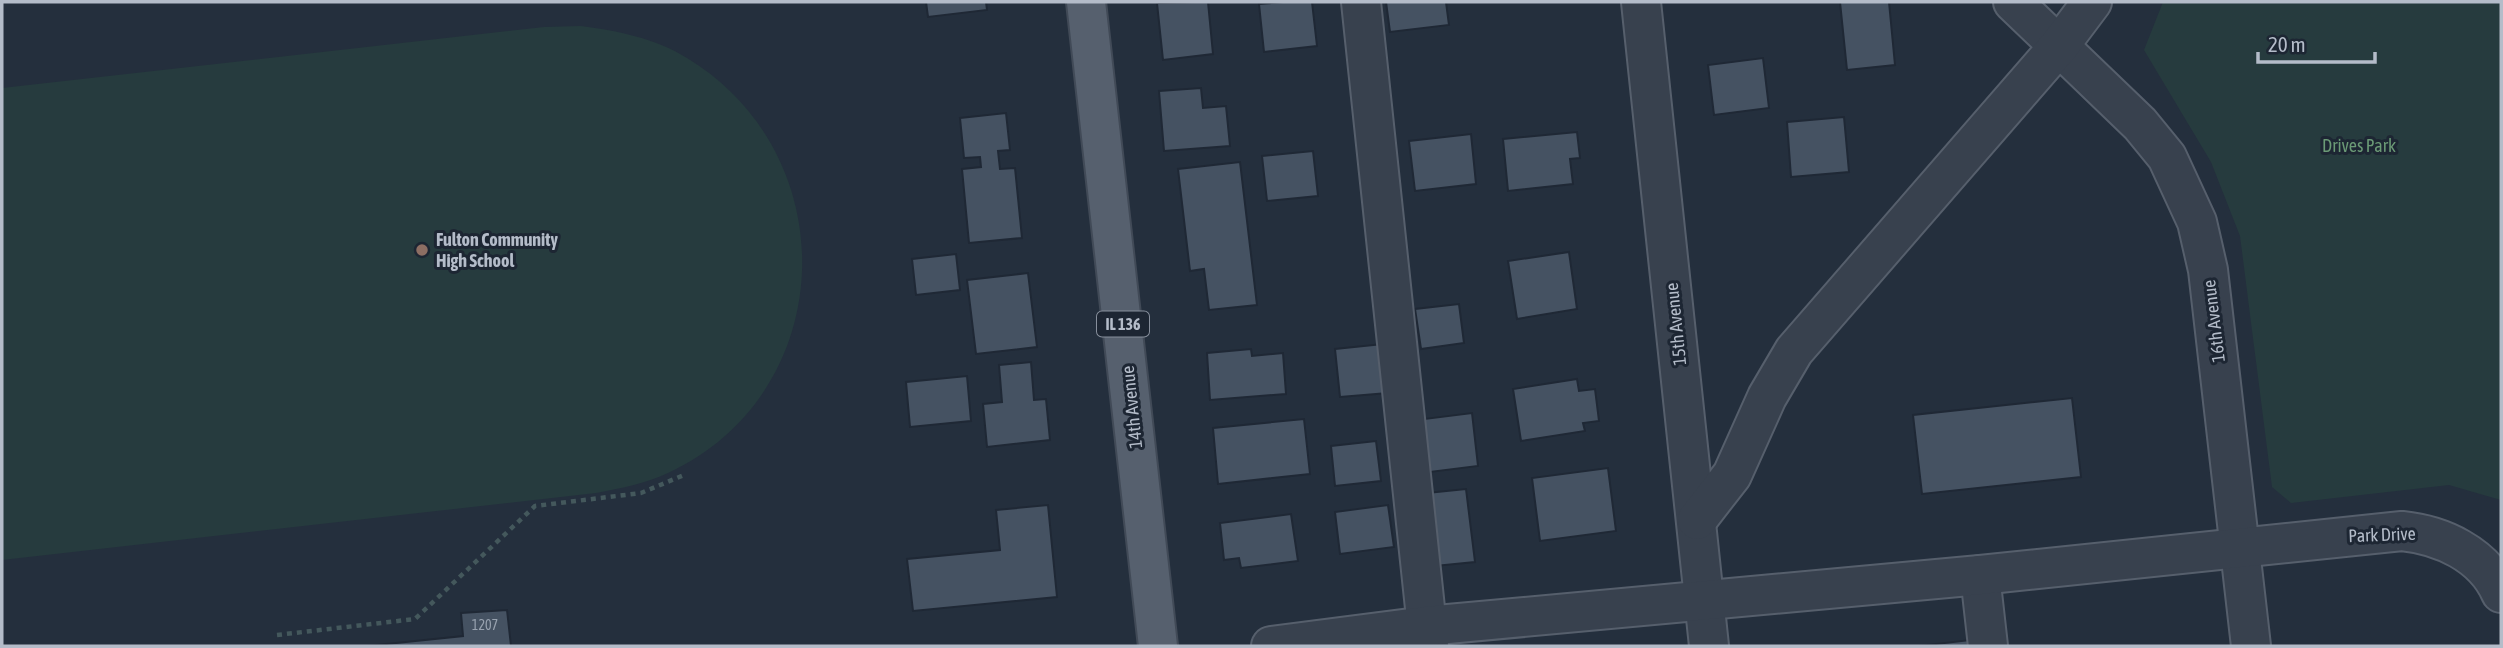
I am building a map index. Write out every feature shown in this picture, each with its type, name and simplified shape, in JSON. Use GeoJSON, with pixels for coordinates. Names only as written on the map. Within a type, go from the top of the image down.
{"type":"FeatureCollection","features":[{"type":"Feature","properties":{"kind":"main road","name":"14th Avenue"},"geometry":{"type":"LineString","coordinates":[[1086,2],[1158,646]]}},
{"type":"Feature","properties":{"kind":"street"},"geometry":{"type":"LineString","coordinates":[[1361,2],[1427,636]]}},
{"type":"Feature","properties":{"kind":"street","name":"15th Avenue"},"geometry":{"type":"LineString","coordinates":[[1641,2],[1698,520],[1709,646]]}},
{"type":"Feature","properties":{"kind":"street","name":"16th Avenue"},"geometry":{"type":"LineString","coordinates":[[2013,2],[2140,124],[2167,157],[2197,222],[2207,270],[2251,646]]}},
{"type":"Feature","properties":{"kind":"street"},"geometry":{"type":"LineString","coordinates":[[1698,520],[1732,475],[1767,397],[1794,351],[2059,46],[2092,2]]}},
{"type":"Feature","properties":{"kind":"street","name":"Park Drive"},"geometry":{"type":"LineString","coordinates":[[1271,646],[1427,636],[1704,600],[1980,575],[2402,531],[2428,534],[2467,552],[2497,584],[2501,593]]}},
{"type":"Feature","properties":{"kind":"street"},"geometry":{"type":"LineString","coordinates":[[1980,575],[1988,646]]}},
{"type":"Feature","properties":{"kind":"path"},"geometry":{"type":"LineString","coordinates":[[277,635],[415,620],[535,506],[641,493],[684,475]]}},
{"type":"Feature","properties":{"kind":"green space","name":"Drives Park"},"geometry":{"type":"Polygon","coordinates":[[[2163,2],[2501,2],[2501,500],[2449,485],[2291,503],[2272,487],[2240,236],[2211,162],[2144,50],[2163,2]]]}},
{"type":"Feature","properties":{"kind":"green space","name":"Fulton Community High School"},"geometry":{"type":"Polygon","coordinates":[[[581,26],[636,36],[675,51],[739,100],[776,153],[797,211],[802,272],[792,332],[766,388],[725,436],[659,477],[596,493],[2,560],[2,88],[544,27],[581,26]]]}},
{"type":"Feature","properties":{"kind":"building"},"geometry":{"type":"Polygon","coordinates":[[[926,2],[986,2],[987,10],[928,17],[926,2]]]}},
{"type":"Feature","properties":{"kind":"building"},"geometry":{"type":"Polygon","coordinates":[[[1208,2],[1213,54],[1163,60],[1157,3],[1208,2]]]}},
{"type":"Feature","properties":{"kind":"building"},"geometry":{"type":"Polygon","coordinates":[[[1312,2],[1317,46],[1264,52],[1259,4],[1312,2]]]}},
{"type":"Feature","properties":{"kind":"building"},"geometry":{"type":"Polygon","coordinates":[[[1386,2],[1446,2],[1449,25],[1390,32],[1386,2]]]}},
{"type":"Feature","properties":{"kind":"building"},"geometry":{"type":"Polygon","coordinates":[[[1840,2],[1889,2],[1895,65],[1847,70],[1840,2]]]}},
{"type":"Feature","properties":{"kind":"building"},"geometry":{"type":"Polygon","coordinates":[[[1763,58],[1769,108],[1714,115],[1708,65],[1763,58]]]}},
{"type":"Feature","properties":{"kind":"building"},"geometry":{"type":"Polygon","coordinates":[[[1201,88],[1203,108],[1226,106],[1230,146],[1164,151],[1159,91],[1201,88]]]}},
{"type":"Feature","properties":{"kind":"building"},"geometry":{"type":"Polygon","coordinates":[[[1006,113],[1010,150],[998,151],[1000,169],[1015,168],[1022,238],[969,243],[962,169],[981,167],[980,157],[964,158],[960,118],[1006,113]]]}},
{"type":"Feature","properties":{"kind":"building"},"geometry":{"type":"Polygon","coordinates":[[[1844,117],[1849,172],[1791,177],[1787,122],[1844,117]]]}},
{"type":"Feature","properties":{"kind":"building"},"geometry":{"type":"Polygon","coordinates":[[[1577,132],[1580,158],[1570,159],[1573,184],[1508,191],[1503,139],[1577,132]]]}},
{"type":"Feature","properties":{"kind":"building"},"geometry":{"type":"Polygon","coordinates":[[[1471,134],[1476,184],[1415,191],[1409,141],[1471,134]]]}},
{"type":"Feature","properties":{"kind":"building"},"geometry":{"type":"Polygon","coordinates":[[[1313,151],[1318,196],[1267,201],[1262,156],[1313,151]]]}},
{"type":"Feature","properties":{"kind":"building"},"geometry":{"type":"Polygon","coordinates":[[[1240,162],[1257,305],[1209,310],[1204,269],[1190,271],[1178,169],[1240,162]]]}},
{"type":"Feature","properties":{"kind":"building"},"geometry":{"type":"Polygon","coordinates":[[[1569,252],[1577,309],[1517,319],[1508,261],[1569,252]]]}},
{"type":"Feature","properties":{"kind":"building"},"geometry":{"type":"Polygon","coordinates":[[[956,254],[960,290],[916,295],[912,259],[956,254]]]}},
{"type":"Feature","properties":{"kind":"building"},"geometry":{"type":"Polygon","coordinates":[[[1028,273],[1037,347],[976,354],[967,280],[1028,273]]]}},
{"type":"Feature","properties":{"kind":"building"},"geometry":{"type":"Polygon","coordinates":[[[1459,304],[1464,343],[1421,349],[1415,309],[1459,304]]]}},
{"type":"Feature","properties":{"kind":"building"},"geometry":{"type":"Polygon","coordinates":[[[1383,344],[1388,393],[1340,397],[1335,349],[1383,344]]]}},
{"type":"Feature","properties":{"kind":"building"},"geometry":{"type":"Polygon","coordinates":[[[1251,349],[1252,356],[1283,353],[1286,394],[1210,400],[1207,353],[1251,349]]]}},
{"type":"Feature","properties":{"kind":"building"},"geometry":{"type":"Polygon","coordinates":[[[1031,362],[1034,400],[1046,399],[1050,440],[987,447],[983,404],[1002,402],[999,365],[1031,362]]]}},
{"type":"Feature","properties":{"kind":"building"},"geometry":{"type":"Polygon","coordinates":[[[967,376],[971,421],[910,427],[906,382],[967,376]]]}},
{"type":"Feature","properties":{"kind":"building"},"geometry":{"type":"Polygon","coordinates":[[[1577,379],[1579,391],[1595,389],[1599,421],[1583,423],[1585,431],[1521,441],[1513,389],[1577,379]]]}},
{"type":"Feature","properties":{"kind":"building"},"geometry":{"type":"Polygon","coordinates":[[[2072,398],[2081,477],[1922,494],[1913,415],[2072,398]]]}},
{"type":"Feature","properties":{"kind":"building"},"geometry":{"type":"Polygon","coordinates":[[[1472,413],[1478,466],[1430,472],[1424,419],[1472,413]]]}},
{"type":"Feature","properties":{"kind":"building"},"geometry":{"type":"Polygon","coordinates":[[[1304,419],[1310,474],[1218,484],[1213,428],[1304,419]]]}},
{"type":"Feature","properties":{"kind":"building"},"geometry":{"type":"Polygon","coordinates":[[[1376,441],[1381,481],[1335,486],[1331,446],[1376,441]]]}},
{"type":"Feature","properties":{"kind":"building"},"geometry":{"type":"Polygon","coordinates":[[[1608,468],[1616,531],[1540,541],[1532,478],[1608,468]]]}},
{"type":"Feature","properties":{"kind":"building"},"geometry":{"type":"Polygon","coordinates":[[[1466,489],[1475,562],[1435,566],[1427,493],[1466,489]]]}},
{"type":"Feature","properties":{"kind":"building"},"geometry":{"type":"Polygon","coordinates":[[[1048,505],[1057,597],[913,611],[907,559],[1000,550],[996,510],[1048,505]]]}},
{"type":"Feature","properties":{"kind":"building"},"geometry":{"type":"Polygon","coordinates":[[[1388,505],[1394,547],[1340,554],[1335,512],[1388,505]]]}},
{"type":"Feature","properties":{"kind":"building"},"geometry":{"type":"Polygon","coordinates":[[[1291,514],[1298,561],[1241,568],[1239,558],[1224,560],[1220,523],[1291,514]]]}},
{"type":"Feature","properties":{"kind":"building"},"geometry":{"type":"Polygon","coordinates":[[[507,610],[511,646],[367,646],[463,636],[461,613],[507,610]]]}},
{"type":"Feature","properties":{"kind":"building"},"geometry":{"type":"Polygon","coordinates":[[[1970,640],[1971,646],[1919,646],[1970,640]]]}},
{"type":"Feature","properties":{"kind":"place","name":"Fulton Community High School"},"geometry":{"type":"Point","coordinates":[422,250]}}]}
